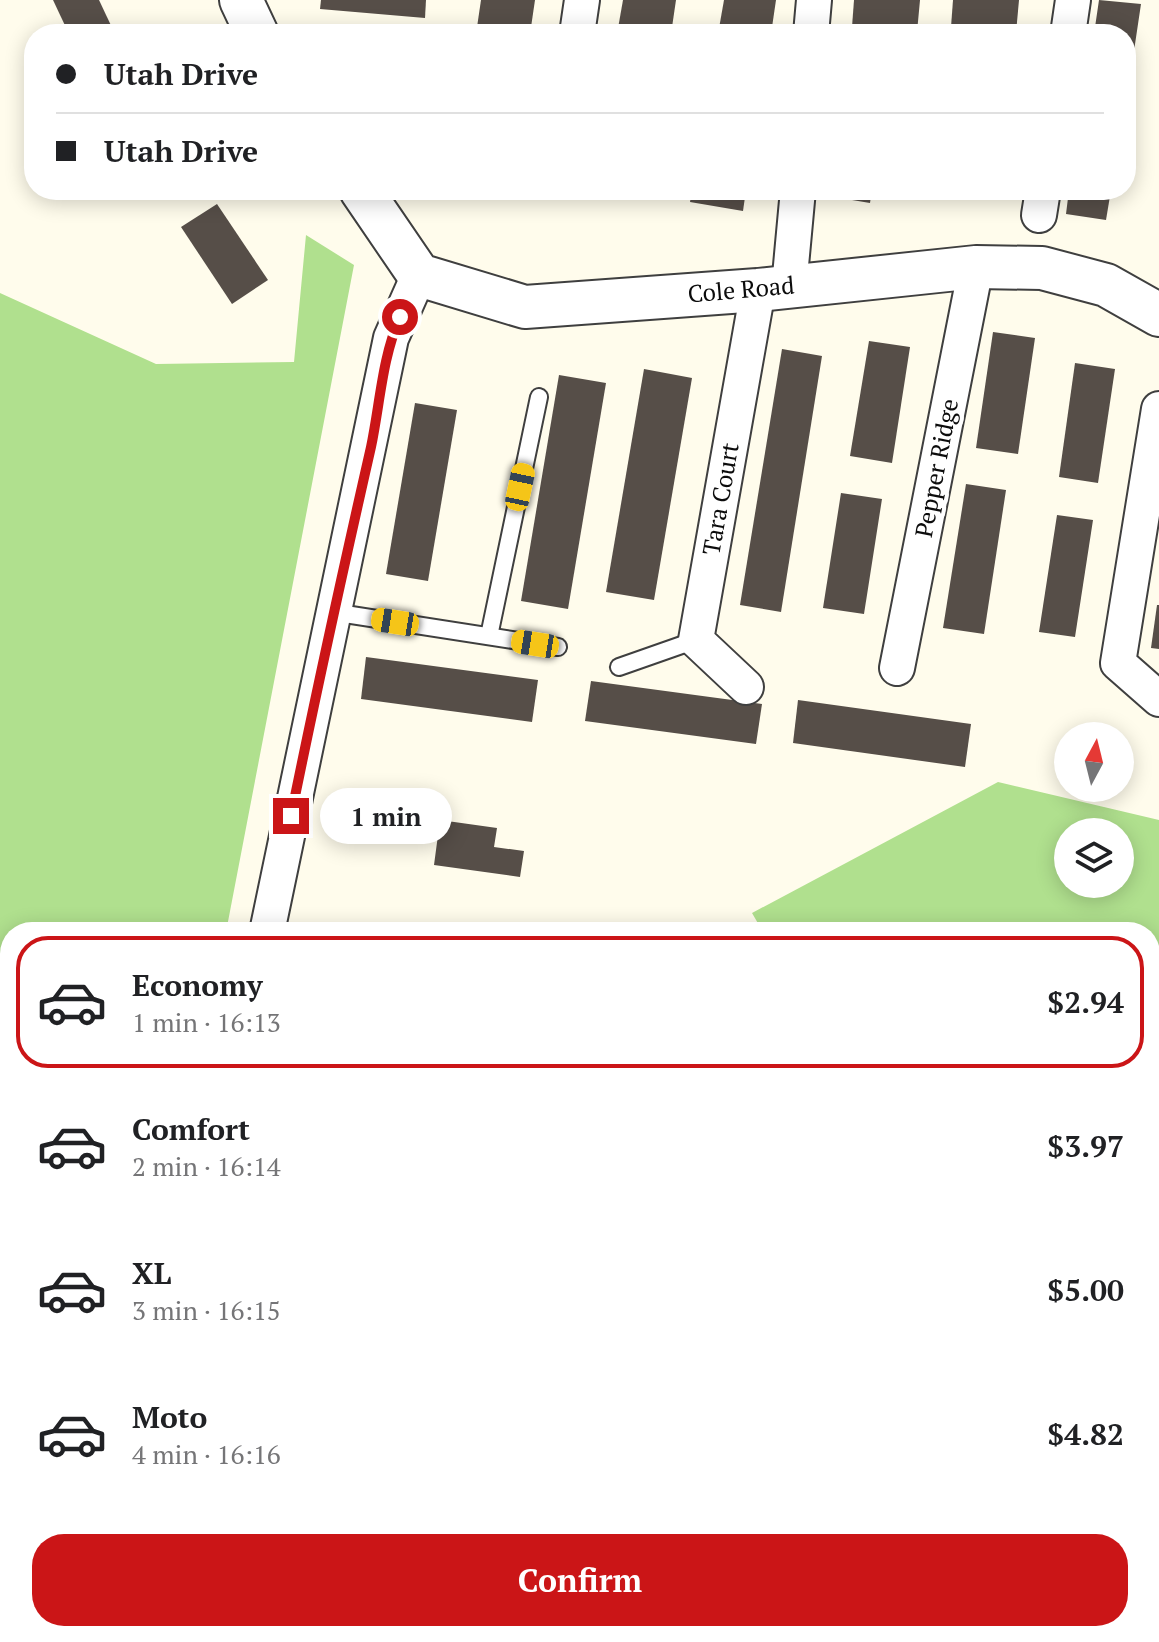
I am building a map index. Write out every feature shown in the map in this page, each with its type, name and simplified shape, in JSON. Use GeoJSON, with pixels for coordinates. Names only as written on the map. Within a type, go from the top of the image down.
{"type":"FeatureCollection","features":[{"type":"Feature","properties":{"kind":"street"},"geometry":{"type":"LineString","coordinates":[[241,0],[252,24]]}},
{"type":"Feature","properties":{"kind":"street"},"geometry":{"type":"LineString","coordinates":[[578,24],[582,0]]}},
{"type":"Feature","properties":{"kind":"street"},"geometry":{"type":"LineString","coordinates":[[812,24],[814,0]]}},
{"type":"Feature","properties":{"kind":"street"},"geometry":{"type":"LineString","coordinates":[[1069,24],[1073,0]]}},
{"type":"Feature","properties":{"kind":"street"},"geometry":{"type":"LineString","coordinates":[[269,922],[391,338],[419,275],[368,200]]}},
{"type":"Feature","properties":{"kind":"street"},"geometry":{"type":"LineString","coordinates":[[779,283],[796,200]]}},
{"type":"Feature","properties":{"kind":"street","name":"Cole Road"},"geometry":{"type":"LineString","coordinates":[[419,275],[525,307],[976,267],[1042,268],[1106,285],[1159,315]]}},
{"type":"Feature","properties":{"kind":"street","name":"Pepper Ridge"},"geometry":{"type":"LineString","coordinates":[[897,668],[976,267]]}},
{"type":"Feature","properties":{"kind":"street","name":"Tara Court"},"geometry":{"type":"LineString","coordinates":[[696,640],[779,283]]}},
{"type":"Feature","properties":{"kind":"street"},"geometry":{"type":"LineString","coordinates":[[1159,409],[1150,521],[1118,663],[1159,699]]}},
{"type":"Feature","properties":{"kind":"street"},"geometry":{"type":"LineString","coordinates":[[696,640],[746,687]]}},
{"type":"Feature","properties":{"kind":"lane"},"geometry":{"type":"LineString","coordinates":[[489,636],[539,397]]}},
{"type":"Feature","properties":{"kind":"lane"},"geometry":{"type":"LineString","coordinates":[[332,612],[558,647]]}},
{"type":"Feature","properties":{"kind":"lane"},"geometry":{"type":"LineString","coordinates":[[619,667],[696,640]]}},
{"type":"Feature","properties":{"kind":"green space"},"geometry":{"type":"Polygon","coordinates":[[[306,235],[354,265],[228,922],[0,922],[0,293],[156,364],[294,362],[306,235]]]}},
{"type":"Feature","properties":{"kind":"green space"},"geometry":{"type":"Polygon","coordinates":[[[998,782],[1054,795],[1054,802],[1083,802],[1159,820],[1159,922],[757,922],[752,913],[998,782]]]}},
{"type":"Feature","properties":{"kind":"building"},"geometry":{"type":"Polygon","coordinates":[[[53,0],[99,0],[110,24],[64,24],[53,0]]]}},
{"type":"Feature","properties":{"kind":"building"},"geometry":{"type":"Polygon","coordinates":[[[321,0],[426,0],[425,18],[320,9],[321,0]]]}},
{"type":"Feature","properties":{"kind":"building"},"geometry":{"type":"Polygon","coordinates":[[[481,0],[535,0],[531,24],[477,24],[481,0]]]}},
{"type":"Feature","properties":{"kind":"building"},"geometry":{"type":"Polygon","coordinates":[[[623,0],[676,0],[672,24],[619,24],[623,0]]]}},
{"type":"Feature","properties":{"kind":"building"},"geometry":{"type":"Polygon","coordinates":[[[724,0],[776,0],[772,24],[720,24],[724,0]]]}},
{"type":"Feature","properties":{"kind":"building"},"geometry":{"type":"Polygon","coordinates":[[[854,0],[920,0],[918,24],[852,24],[854,0]]]}},
{"type":"Feature","properties":{"kind":"building"},"geometry":{"type":"Polygon","coordinates":[[[953,0],[1019,0],[1017,24],[951,24],[953,0]]]}},
{"type":"Feature","properties":{"kind":"building"},"geometry":{"type":"Polygon","coordinates":[[[1099,0],[1141,4],[1136,37],[1136,24],[1095,24],[1099,0]]]}},
{"type":"Feature","properties":{"kind":"building"},"geometry":{"type":"Polygon","coordinates":[[[690,200],[745,200],[743,211],[690,200]]]}},
{"type":"Feature","properties":{"kind":"building"},"geometry":{"type":"Polygon","coordinates":[[[1068,200],[1109,200],[1106,220],[1066,214],[1068,200]]]}},
{"type":"Feature","properties":{"kind":"building"},"geometry":{"type":"Polygon","coordinates":[[[217,204],[268,280],[232,304],[181,227],[217,204]]]}},
{"type":"Feature","properties":{"kind":"building"},"geometry":{"type":"Polygon","coordinates":[[[993,332],[1035,338],[1018,454],[976,448],[993,332]]]}},
{"type":"Feature","properties":{"kind":"building"},"geometry":{"type":"Polygon","coordinates":[[[869,341],[910,347],[892,463],[850,456],[869,341]]]}},
{"type":"Feature","properties":{"kind":"building"},"geometry":{"type":"Polygon","coordinates":[[[782,349],[822,356],[781,612],[740,605],[782,349]]]}},
{"type":"Feature","properties":{"kind":"building"},"geometry":{"type":"Polygon","coordinates":[[[1075,363],[1115,369],[1098,483],[1059,477],[1075,363]]]}},
{"type":"Feature","properties":{"kind":"building"},"geometry":{"type":"Polygon","coordinates":[[[644,369],[692,378],[654,600],[606,592],[644,369]]]}},
{"type":"Feature","properties":{"kind":"building"},"geometry":{"type":"Polygon","coordinates":[[[559,375],[606,383],[568,609],[521,601],[559,375]]]}},
{"type":"Feature","properties":{"kind":"building"},"geometry":{"type":"Polygon","coordinates":[[[415,403],[457,410],[428,581],[386,574],[415,403]]]}},
{"type":"Feature","properties":{"kind":"building"},"geometry":{"type":"Polygon","coordinates":[[[966,484],[1006,490],[984,634],[943,628],[966,484]]]}},
{"type":"Feature","properties":{"kind":"building"},"geometry":{"type":"Polygon","coordinates":[[[841,493],[882,499],[864,614],[823,608],[841,493]]]}},
{"type":"Feature","properties":{"kind":"building"},"geometry":{"type":"Polygon","coordinates":[[[1057,515],[1093,520],[1075,637],[1039,632],[1057,515]]]}},
{"type":"Feature","properties":{"kind":"building"},"geometry":{"type":"Polygon","coordinates":[[[1159,605],[1159,649],[1151,648],[1159,605]]]}},
{"type":"Feature","properties":{"kind":"building"},"geometry":{"type":"Polygon","coordinates":[[[366,657],[538,680],[532,722],[361,699],[366,657]]]}},
{"type":"Feature","properties":{"kind":"building"},"geometry":{"type":"Polygon","coordinates":[[[591,681],[762,704],[756,744],[585,721],[591,681]]]}},
{"type":"Feature","properties":{"kind":"building"},"geometry":{"type":"Polygon","coordinates":[[[798,700],[971,724],[965,767],[793,743],[798,700]]]}},
{"type":"Feature","properties":{"kind":"building"},"geometry":{"type":"Polygon","coordinates":[[[440,820],[497,828],[494,847],[524,851],[520,877],[434,865],[440,820]]]}},
{"type":"Feature","properties":{"kind":"route"},"geometry":{"type":"LineString","coordinates":[[291,816],[391,338],[400,317]]}}]}
